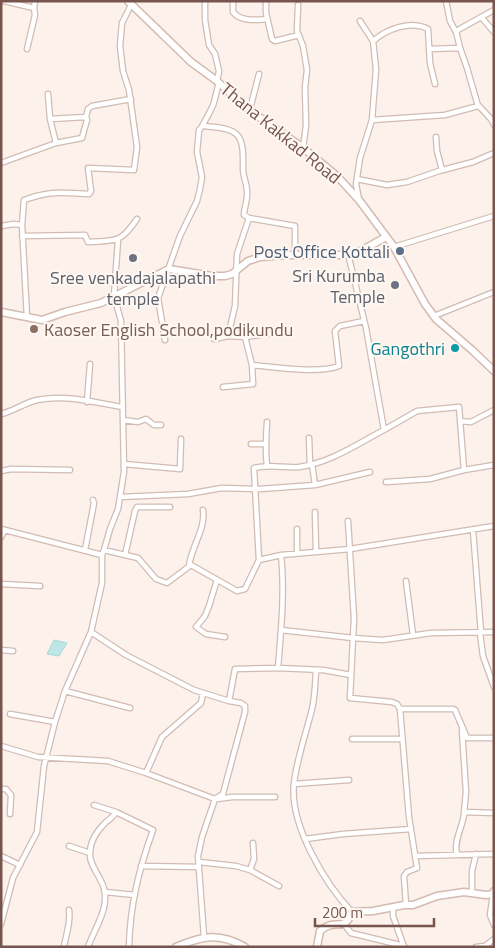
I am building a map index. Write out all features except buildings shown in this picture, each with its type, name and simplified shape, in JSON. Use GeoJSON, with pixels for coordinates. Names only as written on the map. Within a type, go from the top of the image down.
{"type":"FeatureCollection","features":[{"type":"Feature","properties":{"kind":"main road","name":"Thana Kakkad Road"},"geometry":{"type":"LineString","coordinates":[[131,2],[191,62],[218,82],[248,109],[303,148],[336,176],[359,200],[394,247],[434,316],[493,370]]}},
{"type":"Feature","properties":{"kind":"main road"},"geometry":{"type":"LineString","coordinates":[[1,312],[42,320],[101,303],[169,269],[212,276],[225,276],[232,274],[248,261],[260,257],[295,255],[339,256],[366,249],[386,237]]}},
{"type":"Feature","properties":{"kind":"main road"},"geometry":{"type":"LineString","coordinates":[[317,947],[320,931],[325,926],[349,922],[352,912],[372,912],[413,905],[437,896],[464,892],[493,893]]}},
{"type":"Feature","properties":{"kind":"main road"},"geometry":{"type":"LineString","coordinates":[[176,947],[210,936],[233,940],[245,947]]}},
{"type":"Feature","properties":{"kind":"street"},"geometry":{"type":"LineString","coordinates":[[4,1],[34,8]]}},
{"type":"Feature","properties":{"kind":"street"},"geometry":{"type":"LineString","coordinates":[[27,49],[35,15],[35,1]]}},
{"type":"Feature","properties":{"kind":"street"},"geometry":{"type":"LineString","coordinates":[[165,340],[158,298],[180,236],[197,201],[202,177],[197,152],[199,130],[204,126],[209,110],[214,105],[218,82],[219,71],[215,54],[209,45],[205,20],[205,1]]}},
{"type":"Feature","properties":{"kind":"street"},"geometry":{"type":"LineString","coordinates":[[234,1],[234,12],[239,17],[256,20],[267,19]]}},
{"type":"Feature","properties":{"kind":"street"},"geometry":{"type":"LineString","coordinates":[[266,1],[267,19],[273,40],[298,35]]}},
{"type":"Feature","properties":{"kind":"street"},"geometry":{"type":"LineString","coordinates":[[372,120],[445,115],[478,106],[456,32],[450,21],[446,1]]}},
{"type":"Feature","properties":{"kind":"street"},"geometry":{"type":"LineString","coordinates":[[27,317],[22,236],[24,200],[48,193],[89,194],[91,191],[88,168],[134,170],[137,147],[120,46],[122,23],[131,2]]}},
{"type":"Feature","properties":{"kind":"street"},"geometry":{"type":"LineString","coordinates":[[298,5],[298,35],[304,46],[307,70],[305,87],[306,126],[303,148]]}},
{"type":"Feature","properties":{"kind":"street"},"geometry":{"type":"LineString","coordinates":[[456,32],[494,10]]}},
{"type":"Feature","properties":{"kind":"street"},"geometry":{"type":"LineString","coordinates":[[482,18],[494,32]]}},
{"type":"Feature","properties":{"kind":"street"},"geometry":{"type":"LineString","coordinates":[[359,200],[356,184],[360,158],[372,120],[376,69],[373,41],[360,21]]}},
{"type":"Feature","properties":{"kind":"street"},"geometry":{"type":"LineString","coordinates":[[373,41],[383,32],[401,27],[422,26],[428,29],[430,63],[435,84]]}},
{"type":"Feature","properties":{"kind":"street"},"geometry":{"type":"LineString","coordinates":[[429,49],[460,48]]}},
{"type":"Feature","properties":{"kind":"street"},"geometry":{"type":"LineString","coordinates":[[248,109],[251,105],[259,74]]}},
{"type":"Feature","properties":{"kind":"street"},"geometry":{"type":"LineString","coordinates":[[48,94],[50,119],[56,143]]}},
{"type":"Feature","properties":{"kind":"street"},"geometry":{"type":"LineString","coordinates":[[1,163],[56,143],[82,138],[88,109],[92,106],[130,99]]}},
{"type":"Feature","properties":{"kind":"street"},"geometry":{"type":"LineString","coordinates":[[475,99],[494,125]]}},
{"type":"Feature","properties":{"kind":"street"},"geometry":{"type":"LineString","coordinates":[[488,116],[494,112]]}},
{"type":"Feature","properties":{"kind":"street"},"geometry":{"type":"LineString","coordinates":[[50,119],[86,117]]}},
{"type":"Feature","properties":{"kind":"street"},"geometry":{"type":"LineString","coordinates":[[204,126],[229,129],[235,133],[244,150],[242,171],[248,190],[244,215],[249,218],[295,226],[295,255]]}},
{"type":"Feature","properties":{"kind":"street"},"geometry":{"type":"LineString","coordinates":[[436,137],[437,151],[442,170]]}},
{"type":"Feature","properties":{"kind":"street"},"geometry":{"type":"LineString","coordinates":[[357,179],[387,185],[407,182],[473,162],[494,153]]}},
{"type":"Feature","properties":{"kind":"street"},"geometry":{"type":"LineString","coordinates":[[394,247],[494,216]]}},
{"type":"Feature","properties":{"kind":"street"},"geometry":{"type":"LineString","coordinates":[[228,336],[235,306],[237,254],[249,218]]}},
{"type":"Feature","properties":{"kind":"street"},"geometry":{"type":"LineString","coordinates":[[22,236],[85,235],[88,242],[118,240],[129,231],[137,219]]}},
{"type":"Feature","properties":{"kind":"street"},"geometry":{"type":"LineString","coordinates":[[1,226],[22,225]]}},
{"type":"Feature","properties":{"kind":"street"},"geometry":{"type":"LineString","coordinates":[[1,924],[13,878],[37,832],[46,757],[65,691],[91,632],[102,583],[103,553],[118,509],[124,464],[121,321],[114,296],[118,240]]}},
{"type":"Feature","properties":{"kind":"street"},"geometry":{"type":"LineString","coordinates":[[348,254],[364,321],[384,430]]}},
{"type":"Feature","properties":{"kind":"street"},"geometry":{"type":"LineString","coordinates":[[434,316],[494,292]]}},
{"type":"Feature","properties":{"kind":"street"},"geometry":{"type":"LineString","coordinates":[[252,365],[307,369],[339,366],[335,331],[340,326],[364,321]]}},
{"type":"Feature","properties":{"kind":"street"},"geometry":{"type":"LineString","coordinates":[[214,339],[228,336],[245,337],[274,333]]}},
{"type":"Feature","properties":{"kind":"street"},"geometry":{"type":"LineString","coordinates":[[223,387],[253,384],[252,365],[245,337]]}},
{"type":"Feature","properties":{"kind":"street"},"geometry":{"type":"LineString","coordinates":[[87,402],[90,364]]}},
{"type":"Feature","properties":{"kind":"street"},"geometry":{"type":"LineString","coordinates":[[1,414],[38,400],[74,397],[87,402],[122,407]]}},
{"type":"Feature","properties":{"kind":"street"},"geometry":{"type":"LineString","coordinates":[[189,566],[191,565],[237,591],[245,589],[259,560],[254,468],[267,466],[298,467],[326,461],[417,412],[458,408],[464,470]]}},
{"type":"Feature","properties":{"kind":"street"},"geometry":{"type":"LineString","coordinates":[[460,421],[471,422],[494,410]]}},
{"type":"Feature","properties":{"kind":"street"},"geometry":{"type":"LineString","coordinates":[[123,420],[138,422],[146,419],[160,425]]}},
{"type":"Feature","properties":{"kind":"street"},"geometry":{"type":"LineString","coordinates":[[267,422],[265,444],[267,466]]}},
{"type":"Feature","properties":{"kind":"street"},"geometry":{"type":"LineString","coordinates":[[309,438],[315,485]]}},
{"type":"Feature","properties":{"kind":"street"},"geometry":{"type":"LineString","coordinates":[[124,464],[180,469],[181,439]]}},
{"type":"Feature","properties":{"kind":"street"},"geometry":{"type":"LineString","coordinates":[[251,444],[265,444]]}},
{"type":"Feature","properties":{"kind":"street"},"geometry":{"type":"LineString","coordinates":[[386,482],[430,479],[464,470],[494,465]]}},
{"type":"Feature","properties":{"kind":"street"},"geometry":{"type":"LineString","coordinates":[[1,471],[11,469],[70,470]]}},
{"type":"Feature","properties":{"kind":"street"},"geometry":{"type":"LineString","coordinates":[[120,497],[188,494],[222,488],[254,489],[315,485],[370,472]]}},
{"type":"Feature","properties":{"kind":"street"},"geometry":{"type":"LineString","coordinates":[[85,550],[93,500]]}},
{"type":"Feature","properties":{"kind":"street"},"geometry":{"type":"LineString","coordinates":[[125,555],[135,511],[138,507],[170,507]]}},
{"type":"Feature","properties":{"kind":"street"},"geometry":{"type":"LineString","coordinates":[[1,537],[3,529],[85,550],[138,558],[156,579],[167,584],[189,566],[196,539],[202,528],[203,510]]}},
{"type":"Feature","properties":{"kind":"street"},"geometry":{"type":"LineString","coordinates":[[315,512],[316,551]]}},
{"type":"Feature","properties":{"kind":"street"},"geometry":{"type":"LineString","coordinates":[[348,522],[354,618],[350,698],[392,702],[400,709],[411,830],[417,868],[407,872],[404,876],[406,905]]}},
{"type":"Feature","properties":{"kind":"street"},"geometry":{"type":"LineString","coordinates":[[259,560],[280,555],[350,549],[494,526]]}},
{"type":"Feature","properties":{"kind":"street"},"geometry":{"type":"LineString","coordinates":[[297,529],[297,553]]}},
{"type":"Feature","properties":{"kind":"street"},"geometry":{"type":"LineString","coordinates":[[473,530],[483,656],[494,687]]}},
{"type":"Feature","properties":{"kind":"street"},"geometry":{"type":"LineString","coordinates":[[278,668],[281,630],[282,569],[280,555]]}},
{"type":"Feature","properties":{"kind":"street"},"geometry":{"type":"LineString","coordinates":[[217,580],[205,616],[196,627],[206,634],[225,637]]}},
{"type":"Feature","properties":{"kind":"street"},"geometry":{"type":"LineString","coordinates":[[406,581],[413,636]]}},
{"type":"Feature","properties":{"kind":"street"},"geometry":{"type":"LineString","coordinates":[[1,584],[40,586]]}},
{"type":"Feature","properties":{"kind":"street"},"geometry":{"type":"LineString","coordinates":[[281,630],[383,640],[431,633],[494,632]]}},
{"type":"Feature","properties":{"kind":"street"},"geometry":{"type":"LineString","coordinates":[[91,632],[126,655],[194,690],[241,703],[245,706],[223,794],[215,799],[202,838],[199,864],[204,937]]}},
{"type":"Feature","properties":{"kind":"street"},"geometry":{"type":"LineString","coordinates":[[1,650],[13,651]]}},
{"type":"Feature","properties":{"kind":"street"},"geometry":{"type":"LineString","coordinates":[[229,701],[235,669],[323,670],[351,675]]}},
{"type":"Feature","properties":{"kind":"street"},"geometry":{"type":"LineString","coordinates":[[316,671],[313,707],[302,743],[294,784],[294,802],[309,850],[336,894],[352,912]]}},
{"type":"Feature","properties":{"kind":"street"},"geometry":{"type":"LineString","coordinates":[[65,691],[130,708]]}},
{"type":"Feature","properties":{"kind":"street"},"geometry":{"type":"LineString","coordinates":[[146,773],[162,737],[201,703],[203,693]]}},
{"type":"Feature","properties":{"kind":"street"},"geometry":{"type":"LineString","coordinates":[[400,709],[453,709],[456,710],[467,738],[494,738]]}},
{"type":"Feature","properties":{"kind":"street"},"geometry":{"type":"LineString","coordinates":[[10,714],[55,722]]}},
{"type":"Feature","properties":{"kind":"street"},"geometry":{"type":"LineString","coordinates":[[457,854],[458,841],[466,812],[464,812],[466,792],[462,726]]}},
{"type":"Feature","properties":{"kind":"street"},"geometry":{"type":"LineString","coordinates":[[352,739],[402,739]]}},
{"type":"Feature","properties":{"kind":"street"},"geometry":{"type":"LineString","coordinates":[[1,746],[38,757],[108,760],[215,799],[275,797]]}},
{"type":"Feature","properties":{"kind":"street"},"geometry":{"type":"LineString","coordinates":[[294,784],[349,780]]}},
{"type":"Feature","properties":{"kind":"street"},"geometry":{"type":"LineString","coordinates":[[1,789],[6,789],[12,795],[10,814]]}},
{"type":"Feature","properties":{"kind":"street"},"geometry":{"type":"LineString","coordinates":[[94,805],[116,812],[153,830],[141,866],[135,894],[129,947]]}},
{"type":"Feature","properties":{"kind":"street"},"geometry":{"type":"LineString","coordinates":[[88,947],[104,911],[106,895],[104,885],[90,860],[90,853],[96,833],[116,812]]}},
{"type":"Feature","properties":{"kind":"street"},"geometry":{"type":"LineString","coordinates":[[466,812],[494,813]]}},
{"type":"Feature","properties":{"kind":"street"},"geometry":{"type":"LineString","coordinates":[[305,840],[337,834],[411,830]]}},
{"type":"Feature","properties":{"kind":"street"},"geometry":{"type":"LineString","coordinates":[[250,870],[254,859],[253,843]]}},
{"type":"Feature","properties":{"kind":"street"},"geometry":{"type":"LineString","coordinates":[[69,846],[90,853]]}},
{"type":"Feature","properties":{"kind":"street"},"geometry":{"type":"LineString","coordinates":[[472,893],[472,870],[476,854]]}},
{"type":"Feature","properties":{"kind":"street"},"geometry":{"type":"LineString","coordinates":[[415,856],[494,854]]}},
{"type":"Feature","properties":{"kind":"street"},"geometry":{"type":"LineString","coordinates":[[1,856],[20,865]]}},
{"type":"Feature","properties":{"kind":"street"},"geometry":{"type":"LineString","coordinates":[[141,866],[222,864],[250,870],[278,886]]}},
{"type":"Feature","properties":{"kind":"street"},"geometry":{"type":"LineString","coordinates":[[105,892],[135,894]]}},
{"type":"Feature","properties":{"kind":"street"},"geometry":{"type":"LineString","coordinates":[[493,893],[490,915],[494,925]]}},
{"type":"Feature","properties":{"kind":"street"},"geometry":{"type":"LineString","coordinates":[[393,907],[404,946]]}},
{"type":"Feature","properties":{"kind":"street"},"geometry":{"type":"LineString","coordinates":[[64,947],[67,928],[70,922],[69,910]]}},
{"type":"Feature","properties":{"kind":"street"},"geometry":{"type":"LineString","coordinates":[[344,924],[351,933],[404,946]]}},
{"type":"Feature","properties":{"kind":"street"},"geometry":{"type":"LineString","coordinates":[[476,947],[485,946],[494,939]]}},
{"type":"Feature","properties":{"kind":"water"},"geometry":{"type":"Polygon","coordinates":[[[54,640],[67,643],[59,656],[47,654],[54,640]]]}},
{"type":"Feature","properties":{"kind":"place","name":"Post Office Kottali"},"geometry":{"type":"Point","coordinates":[400,251]}},
{"type":"Feature","properties":{"kind":"place","name":"Sree venkadajalapathi temple"},"geometry":{"type":"Point","coordinates":[133,258]}},
{"type":"Feature","properties":{"kind":"place","name":"Sri Kurumba Temple"},"geometry":{"type":"Point","coordinates":[395,285]}},
{"type":"Feature","properties":{"kind":"place","name":"Kaoser English School,podikundu"},"geometry":{"type":"Point","coordinates":[34,329]}},
{"type":"Feature","properties":{"kind":"place","name":"Gangothri"},"geometry":{"type":"Point","coordinates":[455,348]}}]}
